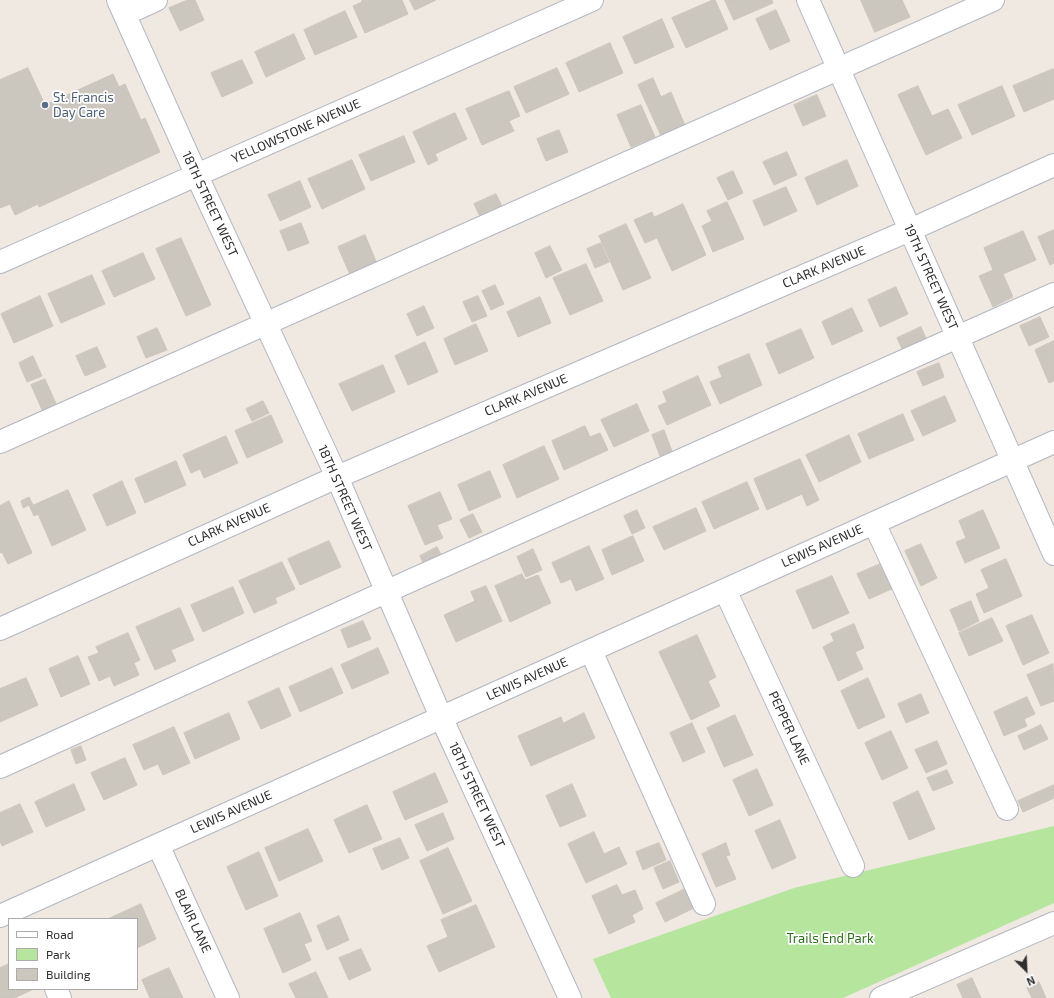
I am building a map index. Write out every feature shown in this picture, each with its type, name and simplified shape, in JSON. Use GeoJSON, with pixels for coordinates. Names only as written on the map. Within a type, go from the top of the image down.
{"type":"FeatureCollection","features":[{"type":"Feature","properties":{"kind":"street"},"geometry":{"type":"LineString","coordinates":[[121,7],[156,0]]}},
{"type":"Feature","properties":{"kind":"street","name":"YELLOWSTONE AVENUE"},"geometry":{"type":"LineString","coordinates":[[0,262],[592,0]]}},
{"type":"Feature","properties":{"kind":"street","name":"19TH STREET WEST"},"geometry":{"type":"LineString","coordinates":[[808,0],[1054,554]]}},
{"type":"Feature","properties":{"kind":"street"},"geometry":{"type":"LineString","coordinates":[[0,442],[993,0]]}},
{"type":"Feature","properties":{"kind":"street","name":"18TH STREET WEST"},"geometry":{"type":"LineString","coordinates":[[121,7],[197,176],[337,477],[441,717],[570,998]]}},
{"type":"Feature","properties":{"kind":"street","name":"CLARK AVENUE"},"geometry":{"type":"LineString","coordinates":[[0,629],[337,477],[910,230],[1054,165]]}},
{"type":"Feature","properties":{"kind":"street"},"geometry":{"type":"LineString","coordinates":[[0,767],[957,336],[1054,294]]}},
{"type":"Feature","properties":{"kind":"street","name":"LEWIS AVENUE"},"geometry":{"type":"LineString","coordinates":[[14,914],[158,845],[1054,442]]}},
{"type":"Feature","properties":{"kind":"street"},"geometry":{"type":"LineString","coordinates":[[874,523],[1007,809]]}},
{"type":"Feature","properties":{"kind":"street","name":"PEPPER LANE"},"geometry":{"type":"LineString","coordinates":[[724,590],[853,866]]}},
{"type":"Feature","properties":{"kind":"street"},"geometry":{"type":"LineString","coordinates":[[591,651],[704,904]]}},
{"type":"Feature","properties":{"kind":"street","name":"BLAIR LANE"},"geometry":{"type":"LineString","coordinates":[[158,845],[228,998]]}},
{"type":"Feature","properties":{"kind":"street"},"geometry":{"type":"LineString","coordinates":[[881,998],[1054,923]]}},
{"type":"Feature","properties":{"kind":"green space","name":"Trails End Park"},"geometry":{"type":"Polygon","coordinates":[[[1054,826],[1054,903],[843,998],[611,998],[593,959],[794,888],[1054,826]]]}},
{"type":"Feature","properties":{"kind":"building"},"geometry":{"type":"Polygon","coordinates":[[[188,0],[195,0],[204,20],[180,31],[169,8],[188,0]]]}},
{"type":"Feature","properties":{"kind":"building"},"geometry":{"type":"Polygon","coordinates":[[[362,0],[402,0],[408,14],[365,33],[353,6],[362,2],[362,0]]]}},
{"type":"Feature","properties":{"kind":"building"},"geometry":{"type":"Polygon","coordinates":[[[410,0],[436,0],[415,10],[410,0]]]}},
{"type":"Feature","properties":{"kind":"building"},"geometry":{"type":"Polygon","coordinates":[[[715,0],[728,29],[686,48],[672,18],[715,0]]]}},
{"type":"Feature","properties":{"kind":"building"},"geometry":{"type":"Polygon","coordinates":[[[725,0],[772,0],[773,3],[734,20],[725,0]]]}},
{"type":"Feature","properties":{"kind":"building"},"geometry":{"type":"Polygon","coordinates":[[[861,0],[902,0],[910,17],[875,32],[861,0]]]}},
{"type":"Feature","properties":{"kind":"building"},"geometry":{"type":"Polygon","coordinates":[[[776,10],[790,41],[770,50],[756,19],[776,10]]]}},
{"type":"Feature","properties":{"kind":"building"},"geometry":{"type":"Polygon","coordinates":[[[345,11],[357,37],[315,55],[304,30],[345,11]]]}},
{"type":"Feature","properties":{"kind":"building"},"geometry":{"type":"Polygon","coordinates":[[[662,19],[674,47],[635,64],[623,37],[662,19]]]}},
{"type":"Feature","properties":{"kind":"building"},"geometry":{"type":"Polygon","coordinates":[[[294,34],[305,59],[266,77],[255,52],[294,34]]]}},
{"type":"Feature","properties":{"kind":"building"},"geometry":{"type":"Polygon","coordinates":[[[610,43],[623,73],[579,92],[566,63],[610,43]]]}},
{"type":"Feature","properties":{"kind":"building"},"geometry":{"type":"Polygon","coordinates":[[[242,60],[253,83],[222,97],[211,73],[242,60]]]}},
{"type":"Feature","properties":{"kind":"building"},"geometry":{"type":"Polygon","coordinates":[[[28,68],[45,105],[113,74],[119,87],[125,84],[141,120],[145,118],[160,152],[39,207],[38,204],[15,215],[10,204],[0,208],[0,80],[28,68]]]}},
{"type":"Feature","properties":{"kind":"building"},"geometry":{"type":"Polygon","coordinates":[[[557,68],[569,94],[526,113],[514,87],[557,68]]]}},
{"type":"Feature","properties":{"kind":"building"},"geometry":{"type":"Polygon","coordinates":[[[1053,69],[1054,99],[1024,112],[1013,86],[1053,69]]]}},
{"type":"Feature","properties":{"kind":"building"},"geometry":{"type":"Polygon","coordinates":[[[653,78],[661,97],[671,92],[686,128],[662,138],[638,85],[653,78]]]}},
{"type":"Feature","properties":{"kind":"building"},"geometry":{"type":"Polygon","coordinates":[[[918,86],[932,116],[948,109],[962,138],[926,155],[898,95],[918,86]]]}},
{"type":"Feature","properties":{"kind":"building"},"geometry":{"type":"Polygon","coordinates":[[[1002,86],[1015,116],[972,135],[958,105],[1002,86]]]}},
{"type":"Feature","properties":{"kind":"building"},"geometry":{"type":"Polygon","coordinates":[[[509,91],[520,116],[509,121],[514,131],[482,145],[466,109],[509,91]]]}},
{"type":"Feature","properties":{"kind":"building"},"geometry":{"type":"Polygon","coordinates":[[[817,95],[826,116],[803,126],[794,105],[817,95]]]}},
{"type":"Feature","properties":{"kind":"building"},"geometry":{"type":"Polygon","coordinates":[[[641,105],[655,137],[631,147],[617,115],[641,105]]]}},
{"type":"Feature","properties":{"kind":"building"},"geometry":{"type":"Polygon","coordinates":[[[455,113],[467,139],[435,154],[438,160],[428,165],[413,132],[455,113]]]}},
{"type":"Feature","properties":{"kind":"building"},"geometry":{"type":"Polygon","coordinates":[[[559,130],[568,152],[546,161],[537,139],[559,130]]]}},
{"type":"Feature","properties":{"kind":"building"},"geometry":{"type":"Polygon","coordinates":[[[404,136],[415,162],[371,181],[359,155],[404,136]]]}},
{"type":"Feature","properties":{"kind":"building"},"geometry":{"type":"Polygon","coordinates":[[[787,152],[797,175],[774,185],[763,162],[787,152]]]}},
{"type":"Feature","properties":{"kind":"building"},"geometry":{"type":"Polygon","coordinates":[[[352,160],[365,189],[322,209],[308,179],[352,160]]]}},
{"type":"Feature","properties":{"kind":"building"},"geometry":{"type":"Polygon","coordinates":[[[847,160],[858,186],[817,205],[805,178],[847,160]]]}},
{"type":"Feature","properties":{"kind":"building"},"geometry":{"type":"Polygon","coordinates":[[[733,171],[743,193],[728,200],[717,178],[733,171]]]}},
{"type":"Feature","properties":{"kind":"building"},"geometry":{"type":"Polygon","coordinates":[[[300,181],[311,207],[280,221],[268,195],[300,181]]]}},
{"type":"Feature","properties":{"kind":"building"},"geometry":{"type":"Polygon","coordinates":[[[786,187],[797,211],[764,226],[753,201],[786,187]]]}},
{"type":"Feature","properties":{"kind":"building"},"geometry":{"type":"Polygon","coordinates":[[[496,194],[504,210],[482,221],[474,204],[496,194]]]}},
{"type":"Feature","properties":{"kind":"building"},"geometry":{"type":"Polygon","coordinates":[[[727,202],[744,239],[713,252],[702,226],[712,221],[707,211],[727,202]]]}},
{"type":"Feature","properties":{"kind":"building"},"geometry":{"type":"Polygon","coordinates":[[[683,204],[706,255],[672,271],[657,238],[645,243],[634,220],[652,212],[654,217],[683,204]]]}},
{"type":"Feature","properties":{"kind":"building"},"geometry":{"type":"Polygon","coordinates":[[[301,223],[309,243],[288,251],[280,231],[301,223]]]}},
{"type":"Feature","properties":{"kind":"building"},"geometry":{"type":"Polygon","coordinates":[[[626,224],[651,278],[623,290],[599,236],[626,224]]]}},
{"type":"Feature","properties":{"kind":"building"},"geometry":{"type":"Polygon","coordinates":[[[1054,230],[1054,263],[1050,265],[1038,237],[1054,230]]]}},
{"type":"Feature","properties":{"kind":"building"},"geometry":{"type":"Polygon","coordinates":[[[1023,231],[1036,260],[1003,274],[1013,297],[993,307],[979,276],[993,270],[984,248],[1023,231]]]}},
{"type":"Feature","properties":{"kind":"building"},"geometry":{"type":"Polygon","coordinates":[[[365,235],[378,266],[351,277],[338,247],[365,235]]]}},
{"type":"Feature","properties":{"kind":"building"},"geometry":{"type":"Polygon","coordinates":[[[181,238],[211,305],[186,316],[156,249],[181,238]]]}},
{"type":"Feature","properties":{"kind":"building"},"geometry":{"type":"Polygon","coordinates":[[[601,243],[609,262],[595,268],[587,249],[601,243]]]}},
{"type":"Feature","properties":{"kind":"building"},"geometry":{"type":"Polygon","coordinates":[[[550,246],[562,270],[546,278],[535,253],[550,246]]]}},
{"type":"Feature","properties":{"kind":"building"},"geometry":{"type":"Polygon","coordinates":[[[143,253],[155,279],[114,297],[102,271],[143,253]]]}},
{"type":"Feature","properties":{"kind":"building"},"geometry":{"type":"Polygon","coordinates":[[[586,264],[603,301],[570,315],[553,278],[586,264]]]}},
{"type":"Feature","properties":{"kind":"building"},"geometry":{"type":"Polygon","coordinates":[[[92,275],[105,304],[61,323],[48,294],[92,275]]]}},
{"type":"Feature","properties":{"kind":"building"},"geometry":{"type":"Polygon","coordinates":[[[495,285],[504,304],[491,310],[482,291],[495,285]]]}},
{"type":"Feature","properties":{"kind":"building"},"geometry":{"type":"Polygon","coordinates":[[[896,287],[908,314],[880,327],[868,300],[896,287]]]}},
{"type":"Feature","properties":{"kind":"building"},"geometry":{"type":"Polygon","coordinates":[[[40,296],[53,326],[14,343],[1,314],[40,296]]]}},
{"type":"Feature","properties":{"kind":"building"},"geometry":{"type":"Polygon","coordinates":[[[478,296],[487,316],[472,322],[463,302],[478,296]]]}},
{"type":"Feature","properties":{"kind":"building"},"geometry":{"type":"Polygon","coordinates":[[[540,297],[551,323],[518,337],[507,312],[540,297]]]}},
{"type":"Feature","properties":{"kind":"building"},"geometry":{"type":"Polygon","coordinates":[[[424,306],[434,328],[417,336],[407,314],[424,306]]]}},
{"type":"Feature","properties":{"kind":"building"},"geometry":{"type":"Polygon","coordinates":[[[852,308],[863,331],[832,345],[822,322],[852,308]]]}},
{"type":"Feature","properties":{"kind":"building"},"geometry":{"type":"Polygon","coordinates":[[[1040,317],[1049,337],[1029,346],[1020,326],[1040,317]]]}},
{"type":"Feature","properties":{"kind":"building"},"geometry":{"type":"Polygon","coordinates":[[[476,324],[488,351],[455,365],[444,339],[476,324]]]}},
{"type":"Feature","properties":{"kind":"building"},"geometry":{"type":"Polygon","coordinates":[[[921,327],[928,343],[904,353],[897,338],[921,327]]]}},
{"type":"Feature","properties":{"kind":"building"},"geometry":{"type":"Polygon","coordinates":[[[157,328],[167,350],[146,358],[137,337],[157,328]]]}},
{"type":"Feature","properties":{"kind":"building"},"geometry":{"type":"Polygon","coordinates":[[[801,329],[814,358],[779,374],[766,344],[801,329]]]}},
{"type":"Feature","properties":{"kind":"building"},"geometry":{"type":"Polygon","coordinates":[[[1054,341],[1054,381],[1049,383],[1035,350],[1054,341]]]}},
{"type":"Feature","properties":{"kind":"building"},"geometry":{"type":"Polygon","coordinates":[[[425,342],[438,372],[408,385],[395,356],[425,342]]]}},
{"type":"Feature","properties":{"kind":"building"},"geometry":{"type":"Polygon","coordinates":[[[97,347],[106,367],[85,376],[76,356],[97,347]]]}},
{"type":"Feature","properties":{"kind":"building"},"geometry":{"type":"Polygon","coordinates":[[[749,354],[762,385],[720,404],[710,382],[722,377],[718,367],[749,354]]]}},
{"type":"Feature","properties":{"kind":"building"},"geometry":{"type":"Polygon","coordinates":[[[33,356],[42,376],[27,382],[19,363],[33,356]]]}},
{"type":"Feature","properties":{"kind":"building"},"geometry":{"type":"Polygon","coordinates":[[[939,363],[944,377],[923,386],[917,372],[939,363]]]}},
{"type":"Feature","properties":{"kind":"building"},"geometry":{"type":"Polygon","coordinates":[[[383,365],[395,392],[352,411],[339,384],[383,365]]]}},
{"type":"Feature","properties":{"kind":"building"},"geometry":{"type":"Polygon","coordinates":[[[698,376],[711,405],[667,425],[658,406],[667,402],[663,392],[698,376]]]}},
{"type":"Feature","properties":{"kind":"building"},"geometry":{"type":"Polygon","coordinates":[[[45,379],[57,406],[43,412],[31,385],[45,379]]]}},
{"type":"Feature","properties":{"kind":"building"},"geometry":{"type":"Polygon","coordinates":[[[945,396],[956,421],[923,436],[911,411],[945,396]]]}},
{"type":"Feature","properties":{"kind":"building"},"geometry":{"type":"Polygon","coordinates":[[[263,401],[269,413],[252,421],[246,409],[263,401]]]}},
{"type":"Feature","properties":{"kind":"building"},"geometry":{"type":"Polygon","coordinates":[[[637,404],[649,431],[614,447],[601,420],[637,404]]]}},
{"type":"Feature","properties":{"kind":"building"},"geometry":{"type":"Polygon","coordinates":[[[903,414],[914,440],[869,459],[858,434],[903,414]]]}},
{"type":"Feature","properties":{"kind":"building"},"geometry":{"type":"Polygon","coordinates":[[[271,415],[283,442],[247,458],[235,431],[271,415]]]}},
{"type":"Feature","properties":{"kind":"building"},"geometry":{"type":"Polygon","coordinates":[[[585,426],[590,437],[600,433],[608,450],[564,470],[552,441],[585,426]]]}},
{"type":"Feature","properties":{"kind":"building"},"geometry":{"type":"Polygon","coordinates":[[[664,430],[672,451],[660,456],[652,435],[664,430]]]}},
{"type":"Feature","properties":{"kind":"building"},"geometry":{"type":"Polygon","coordinates":[[[849,435],[861,462],[819,482],[806,455],[849,435]]]}},
{"type":"Feature","properties":{"kind":"building"},"geometry":{"type":"Polygon","coordinates":[[[226,436],[238,463],[204,478],[200,469],[191,473],[183,455],[226,436]]]}},
{"type":"Feature","properties":{"kind":"building"},"geometry":{"type":"Polygon","coordinates":[[[544,446],[559,479],[517,498],[503,465],[544,446]]]}},
{"type":"Feature","properties":{"kind":"building"},"geometry":{"type":"Polygon","coordinates":[[[800,459],[819,500],[807,506],[802,494],[767,510],[754,479],[800,459]]]}},
{"type":"Feature","properties":{"kind":"building"},"geometry":{"type":"Polygon","coordinates":[[[176,461],[186,485],[145,503],[135,479],[176,461]]]}},
{"type":"Feature","properties":{"kind":"building"},"geometry":{"type":"Polygon","coordinates":[[[490,471],[501,497],[469,511],[458,485],[490,471]]]}},
{"type":"Feature","properties":{"kind":"building"},"geometry":{"type":"Polygon","coordinates":[[[122,481],[136,513],[107,526],[93,495],[122,481]]]}},
{"type":"Feature","properties":{"kind":"building"},"geometry":{"type":"Polygon","coordinates":[[[747,482],[759,509],[714,529],[702,502],[747,482]]]}},
{"type":"Feature","properties":{"kind":"building"},"geometry":{"type":"Polygon","coordinates":[[[68,490],[86,530],[52,546],[38,514],[34,516],[29,505],[23,508],[21,501],[29,497],[33,505],[68,490]]]}},
{"type":"Feature","properties":{"kind":"building"},"geometry":{"type":"Polygon","coordinates":[[[440,492],[452,519],[437,525],[443,538],[425,545],[408,506],[440,492]]]}},
{"type":"Feature","properties":{"kind":"building"},"geometry":{"type":"Polygon","coordinates":[[[9,501],[32,553],[8,564],[2,552],[0,553],[0,506],[9,501]]]}},
{"type":"Feature","properties":{"kind":"building"},"geometry":{"type":"Polygon","coordinates":[[[696,508],[706,531],[664,550],[653,527],[696,508]]]}},
{"type":"Feature","properties":{"kind":"building"},"geometry":{"type":"Polygon","coordinates":[[[637,510],[645,528],[632,534],[624,516],[637,510]]]}},
{"type":"Feature","properties":{"kind":"building"},"geometry":{"type":"Polygon","coordinates":[[[983,510],[1000,548],[965,563],[956,542],[966,538],[959,521],[983,510]]]}},
{"type":"Feature","properties":{"kind":"building"},"geometry":{"type":"Polygon","coordinates":[[[473,514],[482,532],[469,538],[460,520],[473,514]]]}},
{"type":"Feature","properties":{"kind":"building"},"geometry":{"type":"Polygon","coordinates":[[[633,536],[644,561],[612,575],[602,550],[633,536]]]}},
{"type":"Feature","properties":{"kind":"building"},"geometry":{"type":"Polygon","coordinates":[[[329,541],[341,567],[300,585],[288,559],[329,541]]]}},
{"type":"Feature","properties":{"kind":"building"},"geometry":{"type":"Polygon","coordinates":[[[921,544],[937,578],[921,586],[905,551],[921,544]]]}},
{"type":"Feature","properties":{"kind":"building"},"geometry":{"type":"Polygon","coordinates":[[[589,546],[604,579],[576,591],[571,579],[561,583],[552,563],[589,546]]]}},
{"type":"Feature","properties":{"kind":"building"},"geometry":{"type":"Polygon","coordinates":[[[437,547],[444,560],[426,569],[420,556],[437,547]]]}},
{"type":"Feature","properties":{"kind":"building"},"geometry":{"type":"Polygon","coordinates":[[[533,549],[542,570],[526,577],[517,557],[533,549]]]}},
{"type":"Feature","properties":{"kind":"building"},"geometry":{"type":"Polygon","coordinates":[[[1006,559],[1022,596],[984,613],[976,594],[989,588],[981,570],[1006,559]]]}},
{"type":"Feature","properties":{"kind":"building"},"geometry":{"type":"Polygon","coordinates":[[[282,562],[295,589],[275,598],[277,603],[254,613],[239,581],[282,562]]]}},
{"type":"Feature","properties":{"kind":"building"},"geometry":{"type":"Polygon","coordinates":[[[885,562],[896,587],[869,599],[857,574],[885,562]]]}},
{"type":"Feature","properties":{"kind":"building"},"geometry":{"type":"Polygon","coordinates":[[[522,574],[525,580],[538,575],[551,603],[510,622],[495,586],[522,574]]]}},
{"type":"Feature","properties":{"kind":"building"},"geometry":{"type":"Polygon","coordinates":[[[832,576],[849,613],[813,629],[796,591],[832,576]]]}},
{"type":"Feature","properties":{"kind":"building"},"geometry":{"type":"Polygon","coordinates":[[[486,586],[502,621],[456,642],[444,615],[475,601],[471,592],[486,586]]]}},
{"type":"Feature","properties":{"kind":"building"},"geometry":{"type":"Polygon","coordinates":[[[233,587],[244,613],[203,632],[191,605],[233,587]]]}},
{"type":"Feature","properties":{"kind":"building"},"geometry":{"type":"Polygon","coordinates":[[[971,601],[979,621],[959,631],[950,610],[971,601]]]}},
{"type":"Feature","properties":{"kind":"building"},"geometry":{"type":"Polygon","coordinates":[[[180,608],[194,640],[171,650],[176,661],[155,670],[136,627],[180,608]]]}},
{"type":"Feature","properties":{"kind":"building"},"geometry":{"type":"Polygon","coordinates":[[[1032,615],[1049,653],[1023,665],[1006,626],[1032,615]]]}},
{"type":"Feature","properties":{"kind":"building"},"geometry":{"type":"Polygon","coordinates":[[[992,618],[1003,641],[969,656],[959,633],[992,618]]]}},
{"type":"Feature","properties":{"kind":"building"},"geometry":{"type":"Polygon","coordinates":[[[363,621],[371,639],[348,648],[341,630],[363,621]]]}},
{"type":"Feature","properties":{"kind":"building"},"geometry":{"type":"Polygon","coordinates":[[[854,624],[864,648],[855,652],[863,669],[838,681],[823,647],[834,641],[831,634],[854,624]]]}},
{"type":"Feature","properties":{"kind":"building"},"geometry":{"type":"Polygon","coordinates":[[[128,633],[140,660],[134,663],[139,675],[114,686],[110,676],[99,681],[88,657],[99,653],[96,647],[128,633]]]}},
{"type":"Feature","properties":{"kind":"building"},"geometry":{"type":"Polygon","coordinates":[[[697,635],[716,677],[708,681],[720,706],[691,720],[659,652],[697,635]]]}},
{"type":"Feature","properties":{"kind":"building"},"geometry":{"type":"Polygon","coordinates":[[[378,648],[389,673],[352,689],[341,665],[378,648]]]}},
{"type":"Feature","properties":{"kind":"building"},"geometry":{"type":"Polygon","coordinates":[[[78,656],[90,684],[61,697],[49,669],[78,656]]]}},
{"type":"Feature","properties":{"kind":"building"},"geometry":{"type":"Polygon","coordinates":[[[1053,664],[1054,701],[1041,706],[1027,675],[1053,664]]]}},
{"type":"Feature","properties":{"kind":"building"},"geometry":{"type":"Polygon","coordinates":[[[332,668],[343,693],[300,712],[289,687],[332,668]]]}},
{"type":"Feature","properties":{"kind":"building"},"geometry":{"type":"Polygon","coordinates":[[[26,678],[38,705],[0,722],[0,689],[26,678]]]}},
{"type":"Feature","properties":{"kind":"building"},"geometry":{"type":"Polygon","coordinates":[[[868,678],[885,717],[858,729],[841,691],[868,678]]]}},
{"type":"Feature","properties":{"kind":"building"},"geometry":{"type":"Polygon","coordinates":[[[279,688],[291,716],[261,729],[248,702],[279,688]]]}},
{"type":"Feature","properties":{"kind":"building"},"geometry":{"type":"Polygon","coordinates":[[[921,694],[929,713],[906,723],[898,704],[921,694]]]}},
{"type":"Feature","properties":{"kind":"building"},"geometry":{"type":"Polygon","coordinates":[[[1027,697],[1035,714],[1024,719],[1027,726],[1004,736],[994,712],[1027,697]]]}},
{"type":"Feature","properties":{"kind":"building"},"geometry":{"type":"Polygon","coordinates":[[[229,713],[240,739],[195,759],[184,733],[229,713]]]}},
{"type":"Feature","properties":{"kind":"building"},"geometry":{"type":"Polygon","coordinates":[[[584,713],[595,738],[531,766],[518,736],[561,717],[563,723],[584,713]]]}},
{"type":"Feature","properties":{"kind":"building"},"geometry":{"type":"Polygon","coordinates":[[[735,715],[753,755],[724,767],[707,728],[735,715]]]}},
{"type":"Feature","properties":{"kind":"building"},"geometry":{"type":"Polygon","coordinates":[[[692,723],[705,752],[683,762],[670,733],[692,723]]]}},
{"type":"Feature","properties":{"kind":"building"},"geometry":{"type":"Polygon","coordinates":[[[1041,725],[1048,739],[1024,750],[1018,736],[1041,725]]]}},
{"type":"Feature","properties":{"kind":"building"},"geometry":{"type":"Polygon","coordinates":[[[174,727],[190,763],[163,775],[158,764],[144,770],[133,745],[174,727]]]}},
{"type":"Feature","properties":{"kind":"building"},"geometry":{"type":"Polygon","coordinates":[[[891,731],[908,768],[882,780],[865,743],[891,731]]]}},
{"type":"Feature","properties":{"kind":"building"},"geometry":{"type":"Polygon","coordinates":[[[937,741],[947,764],[926,773],[915,750],[937,741]]]}},
{"type":"Feature","properties":{"kind":"building"},"geometry":{"type":"Polygon","coordinates":[[[81,746],[86,760],[76,764],[71,750],[81,746]]]}},
{"type":"Feature","properties":{"kind":"building"},"geometry":{"type":"Polygon","coordinates":[[[125,758],[137,785],[104,800],[91,773],[125,758]]]}},
{"type":"Feature","properties":{"kind":"building"},"geometry":{"type":"Polygon","coordinates":[[[757,769],[773,805],[749,816],[733,780],[757,769]]]}},
{"type":"Feature","properties":{"kind":"building"},"geometry":{"type":"Polygon","coordinates":[[[947,770],[953,783],[933,791],[927,778],[947,770]]]}},
{"type":"Feature","properties":{"kind":"building"},"geometry":{"type":"Polygon","coordinates":[[[435,773],[448,802],[405,820],[393,792],[435,773]]]}},
{"type":"Feature","properties":{"kind":"building"},"geometry":{"type":"Polygon","coordinates":[[[74,784],[85,810],[46,827],[35,802],[74,784]]]}},
{"type":"Feature","properties":{"kind":"building"},"geometry":{"type":"Polygon","coordinates":[[[572,784],[586,816],[560,827],[546,796],[572,784]]]}},
{"type":"Feature","properties":{"kind":"building"},"geometry":{"type":"Polygon","coordinates":[[[1054,785],[1054,798],[1023,812],[1018,801],[1054,785]]]}},
{"type":"Feature","properties":{"kind":"building"},"geometry":{"type":"Polygon","coordinates":[[[918,791],[935,829],[909,840],[893,803],[918,791]]]}},
{"type":"Feature","properties":{"kind":"building"},"geometry":{"type":"Polygon","coordinates":[[[20,804],[33,832],[2,846],[0,841],[0,813],[20,804]]]}},
{"type":"Feature","properties":{"kind":"building"},"geometry":{"type":"Polygon","coordinates":[[[367,805],[382,839],[349,853],[334,820],[367,805]]]}},
{"type":"Feature","properties":{"kind":"building"},"geometry":{"type":"Polygon","coordinates":[[[443,813],[454,839],[427,851],[415,825],[443,813]]]}},
{"type":"Feature","properties":{"kind":"building"},"geometry":{"type":"Polygon","coordinates":[[[780,820],[796,858],[772,869],[755,831],[780,820]]]}},
{"type":"Feature","properties":{"kind":"building"},"geometry":{"type":"Polygon","coordinates":[[[308,829],[323,861],[279,881],[265,848],[308,829]]]}},
{"type":"Feature","properties":{"kind":"building"},"geometry":{"type":"Polygon","coordinates":[[[594,832],[604,854],[619,847],[627,864],[586,883],[568,844],[594,832]]]}},
{"type":"Feature","properties":{"kind":"building"},"geometry":{"type":"Polygon","coordinates":[[[400,838],[409,858],[382,870],[373,849],[400,838]]]}},
{"type":"Feature","properties":{"kind":"building"},"geometry":{"type":"Polygon","coordinates":[[[659,843],[666,860],[643,870],[636,852],[659,843]]]}},
{"type":"Feature","properties":{"kind":"building"},"geometry":{"type":"Polygon","coordinates":[[[726,843],[730,855],[726,856],[736,879],[716,887],[702,854],[726,843]]]}},
{"type":"Feature","properties":{"kind":"building"},"geometry":{"type":"Polygon","coordinates":[[[448,848],[472,901],[443,914],[420,861],[448,848]]]}},
{"type":"Feature","properties":{"kind":"building"},"geometry":{"type":"Polygon","coordinates":[[[259,852],[278,896],[246,910],[227,867],[259,852]]]}},
{"type":"Feature","properties":{"kind":"building"},"geometry":{"type":"Polygon","coordinates":[[[670,861],[679,882],[663,889],[654,868],[670,861]]]}},
{"type":"Feature","properties":{"kind":"building"},"geometry":{"type":"Polygon","coordinates":[[[617,885],[622,895],[635,890],[643,909],[632,915],[635,922],[609,934],[592,896],[617,885]]]}},
{"type":"Feature","properties":{"kind":"building"},"geometry":{"type":"Polygon","coordinates":[[[685,889],[694,908],[665,922],[656,903],[685,889]]]}},
{"type":"Feature","properties":{"kind":"building"},"geometry":{"type":"Polygon","coordinates":[[[141,904],[156,939],[138,948],[138,918],[110,918],[141,904]]]}},
{"type":"Feature","properties":{"kind":"building"},"geometry":{"type":"Polygon","coordinates":[[[476,905],[495,947],[439,972],[427,946],[448,937],[441,920],[476,905]]]}},
{"type":"Feature","properties":{"kind":"building"},"geometry":{"type":"Polygon","coordinates":[[[300,913],[312,941],[304,944],[311,960],[283,973],[264,929],[300,913]]]}},
{"type":"Feature","properties":{"kind":"building"},"geometry":{"type":"Polygon","coordinates":[[[339,916],[349,940],[327,950],[317,926],[339,916]]]}},
{"type":"Feature","properties":{"kind":"building"},"geometry":{"type":"Polygon","coordinates":[[[361,949],[371,970],[349,980],[339,958],[361,949]]]}},
{"type":"Feature","properties":{"kind":"building"},"geometry":{"type":"Polygon","coordinates":[[[8,964],[8,990],[32,990],[14,998],[0,998],[0,968],[8,964]]]}},
{"type":"Feature","properties":{"kind":"building"},"geometry":{"type":"Polygon","coordinates":[[[169,968],[183,998],[150,998],[142,980],[169,968]]]}},
{"type":"Feature","properties":{"kind":"building"},"geometry":{"type":"Polygon","coordinates":[[[316,972],[328,998],[296,998],[289,984],[316,972]]]}},
{"type":"Feature","properties":{"kind":"building"},"geometry":{"type":"Polygon","coordinates":[[[972,978],[981,998],[963,998],[957,985],[972,978]]]}},
{"type":"Feature","properties":{"kind":"building"},"geometry":{"type":"Polygon","coordinates":[[[1039,982],[1046,998],[1032,998],[1027,988],[1039,982]]]}},
{"type":"Feature","properties":{"kind":"place","name":"St. Francis Day Care"},"geometry":{"type":"Point","coordinates":[45,105]}}]}
